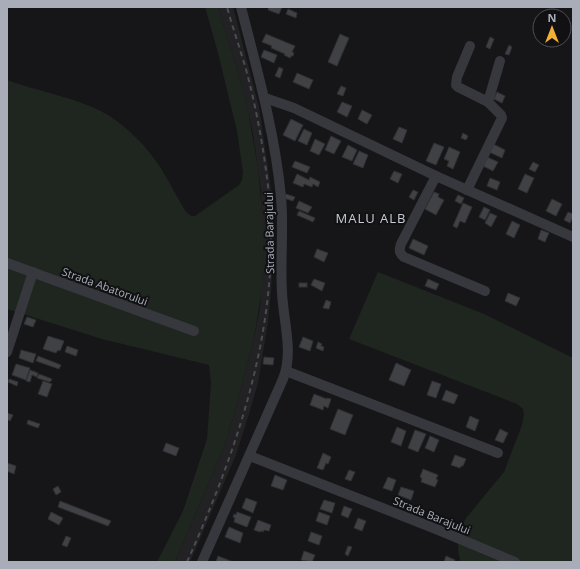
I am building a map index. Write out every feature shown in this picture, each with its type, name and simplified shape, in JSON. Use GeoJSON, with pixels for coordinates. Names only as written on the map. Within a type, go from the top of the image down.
{"type":"FeatureCollection","features":[{"type":"Feature","properties":{"kind":"street","name":"Strada Barajului"},"geometry":{"type":"LineString","coordinates":[[202,562],[286,372],[288,352],[282,290],[282,202],[274,140],[265,98],[241,7]]}},
{"type":"Feature","properties":{"kind":"street"},"geometry":{"type":"LineString","coordinates":[[467,190],[502,118],[501,115],[488,102],[456,85],[457,77],[470,46]]}},
{"type":"Feature","properties":{"kind":"street"},"geometry":{"type":"LineString","coordinates":[[488,102],[500,61]]}},
{"type":"Feature","properties":{"kind":"street"},"geometry":{"type":"LineString","coordinates":[[265,98],[294,108],[436,176],[573,237]]}},
{"type":"Feature","properties":{"kind":"street"},"geometry":{"type":"LineString","coordinates":[[436,176],[399,250],[404,257],[485,291]]}},
{"type":"Feature","properties":{"kind":"street","name":"Strada Abatorului"},"geometry":{"type":"LineString","coordinates":[[7,263],[194,331]]}},
{"type":"Feature","properties":{"kind":"street"},"geometry":{"type":"LineString","coordinates":[[7,352],[33,272]]}},
{"type":"Feature","properties":{"kind":"street"},"geometry":{"type":"LineString","coordinates":[[286,372],[498,453]]}},
{"type":"Feature","properties":{"kind":"street","name":"Strada Barajului"},"geometry":{"type":"LineString","coordinates":[[250,456],[436,529],[515,562]]}},
{"type":"Feature","properties":{"kind":"shaded area"},"geometry":{"type":"Polygon","coordinates":[[[205,7],[218,7],[248,111],[258,168],[262,212],[264,254],[262,290],[254,338],[235,412],[223,449],[175,562],[157,562],[183,511],[207,439],[211,383],[209,365],[102,339],[7,309],[7,80],[74,100],[100,110],[117,121],[134,135],[149,151],[162,170],[186,212],[191,216],[195,216],[239,185],[242,180],[243,172],[237,131],[205,7]]]}},
{"type":"Feature","properties":{"kind":"shaded area"},"geometry":{"type":"Polygon","coordinates":[[[218,7],[233,7],[259,107],[273,211],[271,290],[268,322],[258,383],[236,455],[190,562],[175,562],[223,449],[235,412],[260,308],[263,272],[261,190],[253,133],[240,79],[218,7]]]}},
{"type":"Feature","properties":{"kind":"shaded area"},"geometry":{"type":"Polygon","coordinates":[[[378,272],[484,314],[573,358],[573,562],[461,562],[458,545],[460,534],[466,518],[504,472],[522,425],[524,415],[523,409],[517,404],[349,339],[378,272]]]}},
{"type":"Feature","properties":{"kind":"building"},"geometry":{"type":"Polygon","coordinates":[[[269,7],[282,7],[279,14],[268,10],[269,7]]]}},
{"type":"Feature","properties":{"kind":"building"},"geometry":{"type":"Polygon","coordinates":[[[288,9],[297,13],[296,18],[286,14],[288,9]]]}},
{"type":"Feature","properties":{"kind":"building"},"geometry":{"type":"Polygon","coordinates":[[[266,34],[295,46],[292,52],[294,53],[293,56],[290,58],[284,55],[285,54],[271,48],[272,46],[262,42],[266,34]]]}},
{"type":"Feature","properties":{"kind":"building"},"geometry":{"type":"Polygon","coordinates":[[[340,34],[349,38],[337,66],[328,62],[340,34]]]}},
{"type":"Feature","properties":{"kind":"building"},"geometry":{"type":"Polygon","coordinates":[[[490,37],[494,39],[490,49],[486,47],[490,37]]]}},
{"type":"Feature","properties":{"kind":"building"},"geometry":{"type":"Polygon","coordinates":[[[509,45],[512,47],[509,55],[505,54],[509,45]]]}},
{"type":"Feature","properties":{"kind":"building"},"geometry":{"type":"Polygon","coordinates":[[[264,50],[277,55],[274,63],[261,57],[264,50]]]}},
{"type":"Feature","properties":{"kind":"building"},"geometry":{"type":"Polygon","coordinates":[[[279,67],[283,69],[280,78],[275,76],[279,67]]]}},
{"type":"Feature","properties":{"kind":"building"},"geometry":{"type":"Polygon","coordinates":[[[297,73],[313,80],[309,89],[293,82],[297,73]]]}},
{"type":"Feature","properties":{"kind":"building"},"geometry":{"type":"Polygon","coordinates":[[[341,86],[346,88],[343,96],[337,94],[341,86]]]}},
{"type":"Feature","properties":{"kind":"building"},"geometry":{"type":"Polygon","coordinates":[[[497,92],[505,96],[502,103],[494,99],[497,92]]]}},
{"type":"Feature","properties":{"kind":"building"},"geometry":{"type":"Polygon","coordinates":[[[342,102],[352,106],[347,117],[337,112],[342,102]]]}},
{"type":"Feature","properties":{"kind":"building"},"geometry":{"type":"Polygon","coordinates":[[[362,110],[372,115],[367,124],[358,119],[362,110]]]}},
{"type":"Feature","properties":{"kind":"building"},"geometry":{"type":"Polygon","coordinates":[[[291,119],[303,125],[295,141],[283,135],[291,119]]]}},
{"type":"Feature","properties":{"kind":"building"},"geometry":{"type":"Polygon","coordinates":[[[399,127],[407,130],[402,143],[393,139],[399,127]]]}},
{"type":"Feature","properties":{"kind":"building"},"geometry":{"type":"Polygon","coordinates":[[[304,129],[312,133],[307,145],[298,141],[304,129]]]}},
{"type":"Feature","properties":{"kind":"building"},"geometry":{"type":"Polygon","coordinates":[[[463,133],[468,136],[466,140],[461,138],[463,133]]]}},
{"type":"Feature","properties":{"kind":"building"},"geometry":{"type":"Polygon","coordinates":[[[331,136],[341,141],[334,154],[325,150],[331,136]]]}},
{"type":"Feature","properties":{"kind":"building"},"geometry":{"type":"Polygon","coordinates":[[[315,139],[325,144],[319,155],[310,151],[315,139]]]}},
{"type":"Feature","properties":{"kind":"building"},"geometry":{"type":"Polygon","coordinates":[[[434,143],[444,147],[436,165],[426,161],[434,143]]]}},
{"type":"Feature","properties":{"kind":"building"},"geometry":{"type":"Polygon","coordinates":[[[493,144],[505,150],[502,158],[489,152],[493,144]]]}},
{"type":"Feature","properties":{"kind":"building"},"geometry":{"type":"Polygon","coordinates":[[[348,145],[357,150],[352,161],[342,157],[348,145]]]}},
{"type":"Feature","properties":{"kind":"building"},"geometry":{"type":"Polygon","coordinates":[[[449,147],[460,152],[453,169],[447,166],[449,161],[444,159],[449,147]]]}},
{"type":"Feature","properties":{"kind":"building"},"geometry":{"type":"Polygon","coordinates":[[[359,151],[368,155],[363,168],[353,164],[359,151]]]}},
{"type":"Feature","properties":{"kind":"building"},"geometry":{"type":"Polygon","coordinates":[[[487,157],[498,162],[493,171],[483,166],[487,157]]]}},
{"type":"Feature","properties":{"kind":"building"},"geometry":{"type":"Polygon","coordinates":[[[295,161],[310,167],[307,173],[292,167],[295,161]]]}},
{"type":"Feature","properties":{"kind":"building"},"geometry":{"type":"Polygon","coordinates":[[[533,162],[539,165],[535,172],[529,169],[533,162]]]}},
{"type":"Feature","properties":{"kind":"building"},"geometry":{"type":"Polygon","coordinates":[[[394,171],[402,174],[398,183],[390,179],[394,171]]]}},
{"type":"Feature","properties":{"kind":"building"},"geometry":{"type":"Polygon","coordinates":[[[297,174],[309,180],[310,177],[320,182],[318,187],[313,184],[312,187],[304,184],[303,187],[293,183],[297,174]]]}},
{"type":"Feature","properties":{"kind":"building"},"geometry":{"type":"Polygon","coordinates":[[[525,174],[534,178],[527,193],[518,189],[525,174]]]}},
{"type":"Feature","properties":{"kind":"building"},"geometry":{"type":"Polygon","coordinates":[[[490,178],[500,182],[497,190],[487,186],[490,178]]]}},
{"type":"Feature","properties":{"kind":"building"},"geometry":{"type":"Polygon","coordinates":[[[413,190],[418,192],[414,200],[409,197],[413,190]]]}},
{"type":"Feature","properties":{"kind":"building"},"geometry":{"type":"Polygon","coordinates":[[[434,192],[439,194],[438,197],[444,200],[436,215],[425,209],[434,192]]]}},
{"type":"Feature","properties":{"kind":"building"},"geometry":{"type":"Polygon","coordinates":[[[286,194],[295,197],[293,201],[284,198],[286,194]]]}},
{"type":"Feature","properties":{"kind":"building"},"geometry":{"type":"Polygon","coordinates":[[[458,195],[464,198],[461,204],[455,201],[458,195]]]}},
{"type":"Feature","properties":{"kind":"building"},"geometry":{"type":"Polygon","coordinates":[[[552,199],[562,204],[556,216],[546,211],[552,199]]]}},
{"type":"Feature","properties":{"kind":"building"},"geometry":{"type":"Polygon","coordinates":[[[299,201],[312,207],[308,213],[296,208],[299,201]]]}},
{"type":"Feature","properties":{"kind":"building"},"geometry":{"type":"Polygon","coordinates":[[[463,203],[472,207],[465,223],[460,221],[457,228],[453,226],[463,203]]]}},
{"type":"Feature","properties":{"kind":"building"},"geometry":{"type":"Polygon","coordinates":[[[484,207],[490,210],[485,220],[479,217],[484,207]]]}},
{"type":"Feature","properties":{"kind":"building"},"geometry":{"type":"Polygon","coordinates":[[[299,211],[315,218],[313,222],[297,215],[299,211]]]}},
{"type":"Feature","properties":{"kind":"building"},"geometry":{"type":"Polygon","coordinates":[[[568,212],[573,214],[573,219],[570,223],[564,220],[568,212]]]}},
{"type":"Feature","properties":{"kind":"building"},"geometry":{"type":"Polygon","coordinates":[[[490,213],[497,216],[491,227],[485,223],[490,213]]]}},
{"type":"Feature","properties":{"kind":"building"},"geometry":{"type":"Polygon","coordinates":[[[512,221],[520,225],[514,238],[506,234],[512,221]]]}},
{"type":"Feature","properties":{"kind":"building"},"geometry":{"type":"Polygon","coordinates":[[[541,230],[549,233],[545,242],[538,239],[541,230]]]}},
{"type":"Feature","properties":{"kind":"building"},"geometry":{"type":"Polygon","coordinates":[[[413,239],[428,246],[424,255],[409,248],[413,239]]]}},
{"type":"Feature","properties":{"kind":"building"},"geometry":{"type":"Polygon","coordinates":[[[317,249],[328,253],[324,262],[314,257],[317,249]]]}},
{"type":"Feature","properties":{"kind":"building"},"geometry":{"type":"Polygon","coordinates":[[[314,279],[325,283],[322,291],[311,285],[314,279]]]}},
{"type":"Feature","properties":{"kind":"building"},"geometry":{"type":"Polygon","coordinates":[[[428,279],[439,284],[436,290],[425,286],[428,279]]]}},
{"type":"Feature","properties":{"kind":"building"},"geometry":{"type":"Polygon","coordinates":[[[299,283],[307,283],[307,287],[299,287],[299,283]]]}},
{"type":"Feature","properties":{"kind":"building"},"geometry":{"type":"Polygon","coordinates":[[[508,293],[520,298],[516,306],[505,301],[508,293]]]}},
{"type":"Feature","properties":{"kind":"building"},"geometry":{"type":"Polygon","coordinates":[[[326,300],[331,302],[329,309],[323,308],[326,300]]]}},
{"type":"Feature","properties":{"kind":"building"},"geometry":{"type":"Polygon","coordinates":[[[27,317],[36,320],[33,327],[24,324],[27,317]]]}},
{"type":"Feature","properties":{"kind":"building"},"geometry":{"type":"Polygon","coordinates":[[[48,336],[64,341],[60,351],[58,350],[56,353],[43,349],[48,336]]]}},
{"type":"Feature","properties":{"kind":"building"},"geometry":{"type":"Polygon","coordinates":[[[303,337],[313,341],[310,351],[299,347],[303,337]]]}},
{"type":"Feature","properties":{"kind":"building"},"geometry":{"type":"Polygon","coordinates":[[[318,342],[324,347],[323,351],[316,348],[318,342]]]}},
{"type":"Feature","properties":{"kind":"building"},"geometry":{"type":"Polygon","coordinates":[[[67,346],[78,350],[76,356],[65,352],[67,346]]]}},
{"type":"Feature","properties":{"kind":"building"},"geometry":{"type":"Polygon","coordinates":[[[21,350],[36,354],[33,363],[19,358],[21,350]]]}},
{"type":"Feature","properties":{"kind":"building"},"geometry":{"type":"Polygon","coordinates":[[[38,356],[61,365],[59,369],[36,361],[38,356]]]}},
{"type":"Feature","properties":{"kind":"building"},"geometry":{"type":"Polygon","coordinates":[[[264,357],[274,358],[273,365],[263,364],[264,357]]]}},
{"type":"Feature","properties":{"kind":"building"},"geometry":{"type":"Polygon","coordinates":[[[396,363],[411,370],[404,386],[389,380],[396,363]]]}},
{"type":"Feature","properties":{"kind":"building"},"geometry":{"type":"Polygon","coordinates":[[[16,364],[30,368],[26,380],[12,375],[16,364]]]}},
{"type":"Feature","properties":{"kind":"building"},"geometry":{"type":"Polygon","coordinates":[[[30,370],[38,373],[37,377],[32,375],[30,382],[26,381],[30,370]]]}},
{"type":"Feature","properties":{"kind":"building"},"geometry":{"type":"Polygon","coordinates":[[[39,374],[52,379],[50,382],[37,378],[39,374]]]}},
{"type":"Feature","properties":{"kind":"building"},"geometry":{"type":"Polygon","coordinates":[[[9,379],[18,382],[17,386],[8,382],[9,379]]]}},
{"type":"Feature","properties":{"kind":"building"},"geometry":{"type":"Polygon","coordinates":[[[43,381],[52,384],[47,397],[38,394],[43,381]]]}},
{"type":"Feature","properties":{"kind":"building"},"geometry":{"type":"Polygon","coordinates":[[[432,381],[441,384],[436,398],[427,395],[432,381]]]}},
{"type":"Feature","properties":{"kind":"building"},"geometry":{"type":"Polygon","coordinates":[[[446,390],[458,395],[454,404],[442,400],[446,390]]]}},
{"type":"Feature","properties":{"kind":"building"},"geometry":{"type":"Polygon","coordinates":[[[314,394],[331,399],[328,408],[324,406],[323,410],[310,405],[314,394]]]}},
{"type":"Feature","properties":{"kind":"building"},"geometry":{"type":"Polygon","coordinates":[[[338,409],[353,415],[345,435],[330,429],[338,409]]]}},
{"type":"Feature","properties":{"kind":"building"},"geometry":{"type":"Polygon","coordinates":[[[7,413],[13,415],[10,421],[7,419],[7,413]]]}},
{"type":"Feature","properties":{"kind":"building"},"geometry":{"type":"Polygon","coordinates":[[[470,416],[479,420],[475,431],[466,427],[470,416]]]}},
{"type":"Feature","properties":{"kind":"building"},"geometry":{"type":"Polygon","coordinates":[[[28,420],[40,424],[38,428],[27,424],[28,420]]]}},
{"type":"Feature","properties":{"kind":"building"},"geometry":{"type":"Polygon","coordinates":[[[397,427],[406,431],[401,446],[391,442],[397,427]]]}},
{"type":"Feature","properties":{"kind":"building"},"geometry":{"type":"Polygon","coordinates":[[[500,429],[508,433],[503,443],[495,440],[500,429]]]}},
{"type":"Feature","properties":{"kind":"building"},"geometry":{"type":"Polygon","coordinates":[[[415,430],[426,434],[418,452],[408,448],[415,430]]]}},
{"type":"Feature","properties":{"kind":"building"},"geometry":{"type":"Polygon","coordinates":[[[430,436],[439,440],[434,452],[425,448],[430,436]]]}},
{"type":"Feature","properties":{"kind":"building"},"geometry":{"type":"Polygon","coordinates":[[[166,443],[179,448],[176,456],[163,451],[166,443]]]}},
{"type":"Feature","properties":{"kind":"building"},"geometry":{"type":"Polygon","coordinates":[[[323,453],[331,457],[323,470],[317,468],[323,453]]]}},
{"type":"Feature","properties":{"kind":"building"},"geometry":{"type":"Polygon","coordinates":[[[455,455],[466,459],[463,466],[460,468],[451,465],[455,455]]]}},
{"type":"Feature","properties":{"kind":"building"},"geometry":{"type":"Polygon","coordinates":[[[7,463],[16,466],[14,474],[7,471],[7,463]]]}},
{"type":"Feature","properties":{"kind":"building"},"geometry":{"type":"Polygon","coordinates":[[[423,469],[438,475],[436,479],[438,480],[435,487],[421,482],[422,478],[420,477],[423,469]]]}},
{"type":"Feature","properties":{"kind":"building"},"geometry":{"type":"Polygon","coordinates":[[[349,470],[355,472],[351,481],[345,479],[349,470]]]}},
{"type":"Feature","properties":{"kind":"building"},"geometry":{"type":"Polygon","coordinates":[[[275,475],[287,480],[283,490],[271,486],[275,475]]]}},
{"type":"Feature","properties":{"kind":"building"},"geometry":{"type":"Polygon","coordinates":[[[388,477],[396,480],[392,491],[383,488],[388,477]]]}},
{"type":"Feature","properties":{"kind":"building"},"geometry":{"type":"Polygon","coordinates":[[[58,486],[61,492],[56,495],[53,489],[58,486]]]}},
{"type":"Feature","properties":{"kind":"building"},"geometry":{"type":"Polygon","coordinates":[[[401,487],[414,491],[411,500],[398,495],[401,487]]]}},
{"type":"Feature","properties":{"kind":"building"},"geometry":{"type":"Polygon","coordinates":[[[246,498],[257,502],[253,513],[242,508],[246,498]]]}},
{"type":"Feature","properties":{"kind":"building"},"geometry":{"type":"Polygon","coordinates":[[[324,500],[335,503],[332,513],[320,509],[324,500]]]}},
{"type":"Feature","properties":{"kind":"building"},"geometry":{"type":"Polygon","coordinates":[[[60,501],[111,521],[108,526],[58,507],[60,501]]]}},
{"type":"Feature","properties":{"kind":"building"},"geometry":{"type":"Polygon","coordinates":[[[344,506],[352,509],[348,518],[341,515],[344,506]]]}},
{"type":"Feature","properties":{"kind":"building"},"geometry":{"type":"Polygon","coordinates":[[[51,512],[63,518],[59,525],[48,519],[51,512]]]}},
{"type":"Feature","properties":{"kind":"building"},"geometry":{"type":"Polygon","coordinates":[[[237,512],[251,517],[247,527],[234,522],[235,518],[233,517],[237,512]]]}},
{"type":"Feature","properties":{"kind":"building"},"geometry":{"type":"Polygon","coordinates":[[[319,512],[330,516],[327,525],[316,521],[319,512]]]}},
{"type":"Feature","properties":{"kind":"building"},"geometry":{"type":"Polygon","coordinates":[[[358,518],[366,521],[362,531],[354,528],[358,518]]]}},
{"type":"Feature","properties":{"kind":"building"},"geometry":{"type":"Polygon","coordinates":[[[258,520],[271,525],[269,531],[264,530],[263,532],[260,532],[254,530],[258,520]]]}},
{"type":"Feature","properties":{"kind":"building"},"geometry":{"type":"Polygon","coordinates":[[[229,527],[243,533],[240,543],[225,537],[229,527]]]}},
{"type":"Feature","properties":{"kind":"building"},"geometry":{"type":"Polygon","coordinates":[[[311,532],[322,536],[319,545],[308,541],[311,532]]]}},
{"type":"Feature","properties":{"kind":"building"},"geometry":{"type":"Polygon","coordinates":[[[66,536],[71,538],[67,547],[62,545],[66,536]]]}},
{"type":"Feature","properties":{"kind":"building"},"geometry":{"type":"Polygon","coordinates":[[[348,546],[352,547],[348,556],[345,554],[348,546]]]}},
{"type":"Feature","properties":{"kind":"building"},"geometry":{"type":"Polygon","coordinates":[[[304,551],[315,555],[312,562],[301,560],[304,551]]]}},
{"type":"Feature","properties":{"kind":"building"},"geometry":{"type":"Polygon","coordinates":[[[218,556],[233,562],[216,562],[218,556]]]}},
{"type":"Feature","properties":{"kind":"building"},"geometry":{"type":"Polygon","coordinates":[[[446,556],[455,560],[454,562],[444,562],[446,556]]]}},
{"type":"Feature","properties":{"kind":"railway"},"geometry":{"type":"LineString","coordinates":[[187,562],[224,472],[240,426],[253,379],[263,331],[269,283],[271,235],[265,161],[250,85],[227,7]]}},
{"type":"Feature","properties":{"kind":"district","name":"MALU ALB"},"geometry":{"type":"Point","coordinates":[371,218]}}]}
